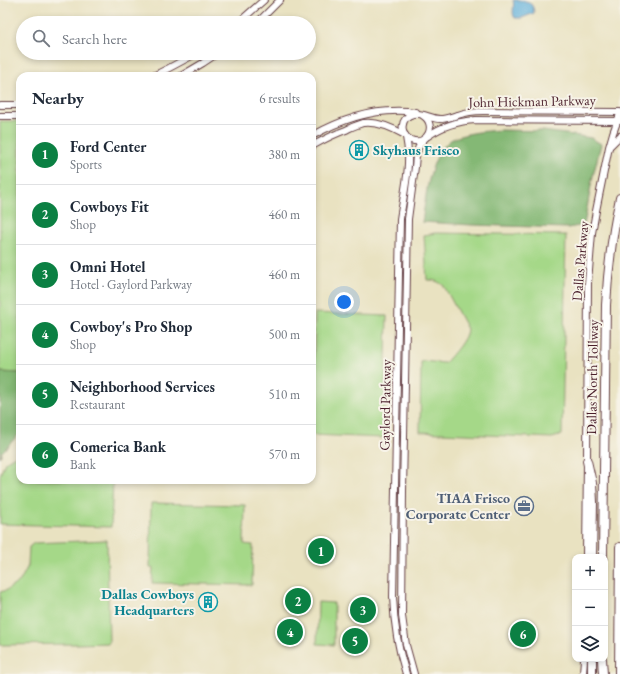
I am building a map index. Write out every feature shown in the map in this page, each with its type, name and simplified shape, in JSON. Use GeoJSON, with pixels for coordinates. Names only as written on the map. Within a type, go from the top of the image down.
{"type":"FeatureCollection","features":[{"type":"Feature","properties":{"kind":"highway","name":"Dallas North Tollway"},"geometry":{"type":"LineString","coordinates":[[603,554],[606,305],[612,242],[620,198]]}},
{"type":"Feature","properties":{"kind":"highway"},"geometry":{"type":"LineString","coordinates":[[587,460],[592,483],[592,554]]}},
{"type":"Feature","properties":{"kind":"highway"},"geometry":{"type":"LineString","coordinates":[[619,674],[620,548]]}},
{"type":"Feature","properties":{"kind":"highway"},"geometry":{"type":"LineString","coordinates":[[592,662],[592,674]]}},
{"type":"Feature","properties":{"kind":"highway"},"geometry":{"type":"LineString","coordinates":[[602,662],[602,674]]}},
{"type":"Feature","properties":{"kind":"street"},"geometry":{"type":"LineString","coordinates":[[246,16],[264,0]]}},
{"type":"Feature","properties":{"kind":"street"},"geometry":{"type":"LineString","coordinates":[[264,16],[279,0]]}},
{"type":"Feature","properties":{"kind":"street"},"geometry":{"type":"LineString","coordinates":[[161,72],[184,60]]}},
{"type":"Feature","properties":{"kind":"street"},"geometry":{"type":"LineString","coordinates":[[188,72],[208,60]]}},
{"type":"Feature","properties":{"kind":"street"},"geometry":{"type":"LineString","coordinates":[[0,105],[16,104]]}},
{"type":"Feature","properties":{"kind":"street","name":"John Hickman Parkway"},"geometry":{"type":"LineString","coordinates":[[316,134],[354,117],[370,113],[395,111],[406,111],[441,119],[477,111],[620,113]]}},
{"type":"Feature","properties":{"kind":"street"},"geometry":{"type":"LineString","coordinates":[[523,111],[523,120]]}},
{"type":"Feature","properties":{"kind":"street","name":"Dallas Parkway"},"geometry":{"type":"LineString","coordinates":[[586,554],[588,283],[592,233],[609,146],[619,121],[620,113]]}},
{"type":"Feature","properties":{"kind":"street"},"geometry":{"type":"LineString","coordinates":[[316,144],[330,136],[365,123],[383,125],[395,130],[409,139],[415,141],[425,138],[429,132],[430,125],[426,118],[421,114],[414,114],[410,115],[404,120],[402,128],[405,136]]}},
{"type":"Feature","properties":{"kind":"street"},"geometry":{"type":"LineString","coordinates":[[0,116],[16,116]]}},
{"type":"Feature","properties":{"kind":"street","name":"John Hickman Parkway"},"geometry":{"type":"LineString","coordinates":[[425,138],[446,127],[469,120],[619,121]]}},
{"type":"Feature","properties":{"kind":"street","name":"Gaylord Parkway"},"geometry":{"type":"LineString","coordinates":[[405,136],[408,144],[408,166],[400,218],[394,617],[400,657],[406,674]]}},
{"type":"Feature","properties":{"kind":"street"},"geometry":{"type":"LineString","coordinates":[[609,146],[620,136]]}},
{"type":"Feature","properties":{"kind":"street","name":"Gaylord Parkway"},"geometry":{"type":"LineString","coordinates":[[414,674],[406,645],[403,618],[402,556],[408,219],[416,155],[419,146],[425,138]]}},
{"type":"Feature","properties":{"kind":"street"},"geometry":{"type":"LineString","coordinates":[[402,206],[410,207]]}},
{"type":"Feature","properties":{"kind":"street"},"geometry":{"type":"LineString","coordinates":[[398,295],[407,295]]}},
{"type":"Feature","properties":{"kind":"street"},"geometry":{"type":"LineString","coordinates":[[394,556],[402,556]]}},
{"type":"Feature","properties":{"kind":"street"},"geometry":{"type":"LineString","coordinates":[[394,596],[396,596],[398,614],[403,618]]}},
{"type":"Feature","properties":{"kind":"street"},"geometry":{"type":"LineString","coordinates":[[583,674],[584,662]]}},
{"type":"Feature","properties":{"kind":"green space"},"geometry":{"type":"Polygon","coordinates":[[[0,121],[16,121],[16,373],[0,372],[0,121]]]}},
{"type":"Feature","properties":{"kind":"green space"},"geometry":{"type":"Polygon","coordinates":[[[501,130],[543,131],[573,135],[591,138],[601,144],[592,180],[584,225],[568,228],[422,222],[432,170],[441,151],[447,143],[465,135],[501,130]]]}},
{"type":"Feature","properties":{"kind":"green space"},"geometry":{"type":"Polygon","coordinates":[[[435,233],[566,235],[562,435],[552,438],[420,432],[421,361],[445,363],[462,342],[467,329],[444,286],[436,281],[427,280],[424,235],[435,233]]]}},
{"type":"Feature","properties":{"kind":"green space"},"geometry":{"type":"Polygon","coordinates":[[[316,313],[387,316],[384,438],[316,435],[316,313]]]}},
{"type":"Feature","properties":{"kind":"green space"},"geometry":{"type":"Polygon","coordinates":[[[0,372],[16,373],[16,437],[2,452],[0,457],[0,372]]]}},
{"type":"Feature","properties":{"kind":"green space"},"geometry":{"type":"Polygon","coordinates":[[[16,455],[16,484],[113,484],[111,527],[0,524],[0,475],[5,462],[16,455]]]}},
{"type":"Feature","properties":{"kind":"green space"},"geometry":{"type":"Polygon","coordinates":[[[151,503],[245,505],[244,544],[253,545],[252,585],[152,583],[153,568],[150,568],[151,503]]]}},
{"type":"Feature","properties":{"kind":"green space"},"geometry":{"type":"Polygon","coordinates":[[[107,540],[109,643],[0,645],[0,592],[7,590],[20,581],[28,566],[29,547],[34,543],[107,540]]]}},
{"type":"Feature","properties":{"kind":"green space"},"geometry":{"type":"Polygon","coordinates":[[[318,602],[334,603],[334,645],[317,644],[318,602]]]}},
{"type":"Feature","properties":{"kind":"water"},"geometry":{"type":"Polygon","coordinates":[[[513,0],[530,3],[534,13],[522,18],[515,18],[513,14],[513,0]]]}},
{"type":"Feature","properties":{"kind":"place","name":"Skyhaus Frisco"},"geometry":{"type":"Point","coordinates":[359,150]}},
{"type":"Feature","properties":{"kind":"place","name":"TIAA Frisco Corporate Center"},"geometry":{"type":"Point","coordinates":[524,506]}},
{"type":"Feature","properties":{"kind":"place","name":"Ford Center"},"geometry":{"type":"Point","coordinates":[321,551]}},
{"type":"Feature","properties":{"kind":"place","name":"Cowboys Fit"},"geometry":{"type":"Point","coordinates":[298,601]}},
{"type":"Feature","properties":{"kind":"place","name":"Dallas Cowboys Headquarters"},"geometry":{"type":"Point","coordinates":[208,602]}},
{"type":"Feature","properties":{"kind":"place","name":"Omni Hotel"},"geometry":{"type":"Point","coordinates":[363,610]}},
{"type":"Feature","properties":{"kind":"place","name":"Cowboy's Pro Shop"},"geometry":{"type":"Point","coordinates":[290,632]}},
{"type":"Feature","properties":{"kind":"place","name":"Comerica Bank"},"geometry":{"type":"Point","coordinates":[523,634]}},
{"type":"Feature","properties":{"kind":"place","name":"Neighborhood Services"},"geometry":{"type":"Point","coordinates":[355,641]}}]}
